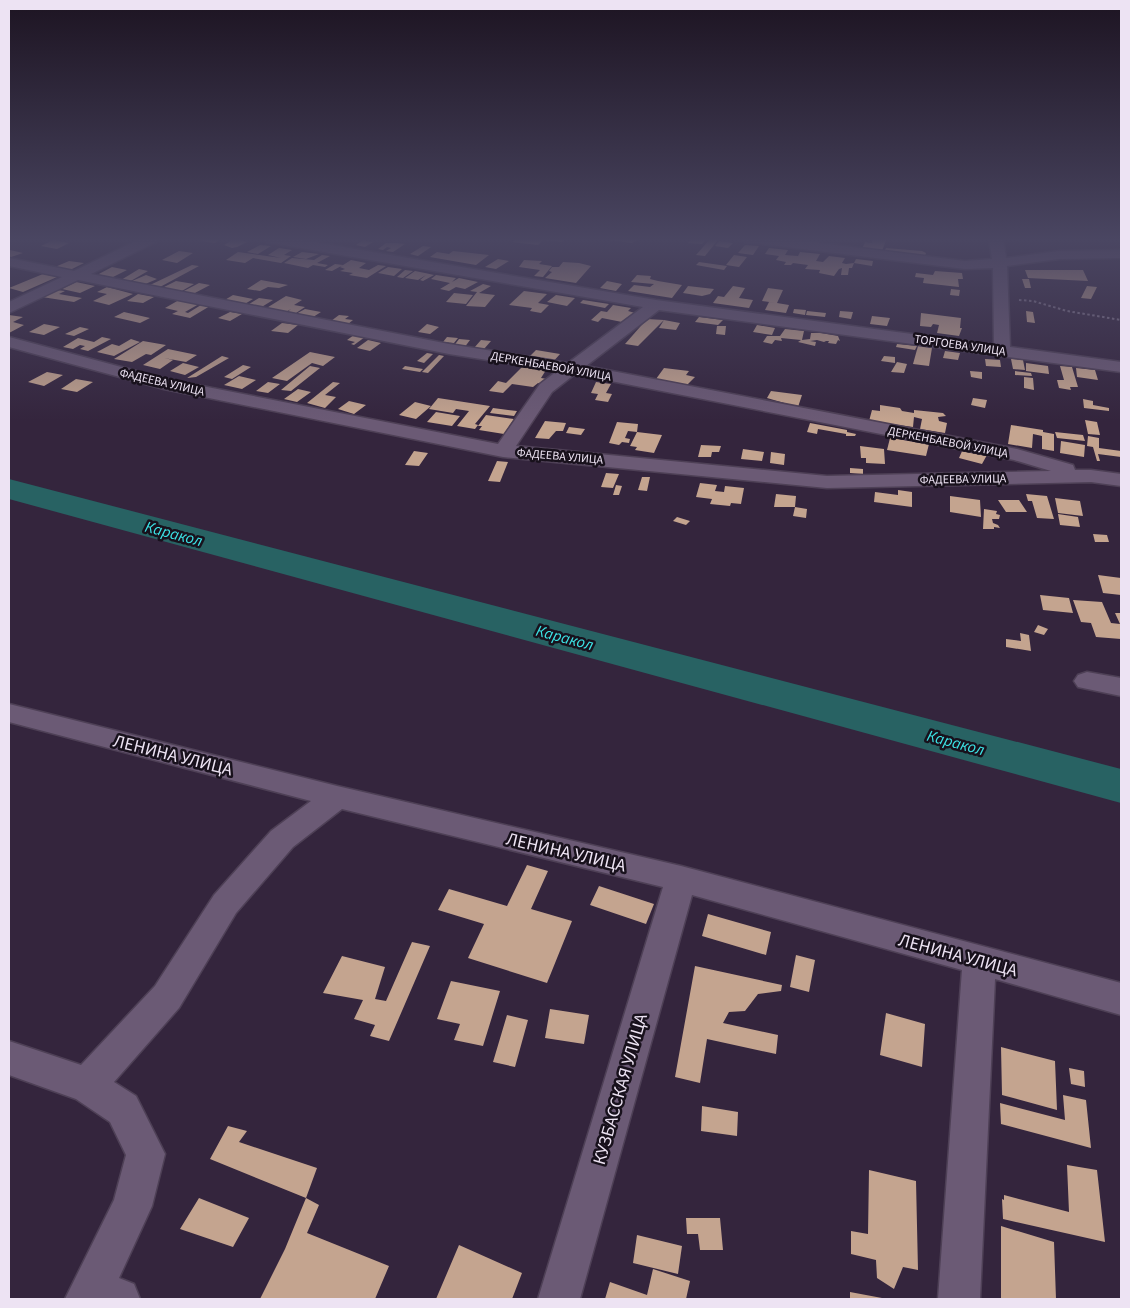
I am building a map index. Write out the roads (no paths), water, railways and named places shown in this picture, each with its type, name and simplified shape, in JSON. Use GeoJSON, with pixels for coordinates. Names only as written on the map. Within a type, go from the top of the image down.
{"type":"FeatureCollection","features":[{"type":"Feature","properties":{"kind":"street"},"geometry":{"type":"LineString","coordinates":[[9,308],[28,299]]}},
{"type":"Feature","properties":{"kind":"street","name":"ДЕРКЕНБАЕВОЙ УЛИЦА"},"geometry":{"type":"LineString","coordinates":[[195,299],[448,349],[574,369],[1017,455],[1091,476]]}},
{"type":"Feature","properties":{"kind":"street","name":"ТОРГОЕВА УЛИЦА"},"geometry":{"type":"LineString","coordinates":[[621,299],[1121,367]]}},
{"type":"Feature","properties":{"kind":"street"},"geometry":{"type":"LineString","coordinates":[[1001,299],[1002,351]]}},
{"type":"Feature","properties":{"kind":"street"},"geometry":{"type":"LineString","coordinates":[[503,451],[546,388],[574,369],[656,305]]}},
{"type":"Feature","properties":{"kind":"street","name":"ФАДЕЕВА УЛИЦА"},"geometry":{"type":"LineString","coordinates":[[9,342],[164,384],[503,451],[827,482],[1091,476],[1121,480]]}},
{"type":"Feature","properties":{"kind":"street"},"geometry":{"type":"LineString","coordinates":[[1087,681],[1121,687]]}},
{"type":"Feature","properties":{"kind":"street","name":"ЛЕНИНА УЛИЦА"},"geometry":{"type":"LineString","coordinates":[[9,713],[337,797],[681,879],[1121,999]]}},
{"type":"Feature","properties":{"kind":"street"},"geometry":{"type":"LineString","coordinates":[[87,1085],[166,998],[225,904],[282,839],[337,797]]}},
{"type":"Feature","properties":{"kind":"street","name":"КУЗБАССКАЯ УЛИЦА"},"geometry":{"type":"LineString","coordinates":[[559,1299],[681,879]]}},
{"type":"Feature","properties":{"kind":"street"},"geometry":{"type":"LineString","coordinates":[[959,1299],[979,961]]}},
{"type":"Feature","properties":{"kind":"street"},"geometry":{"type":"LineString","coordinates":[[9,1058],[87,1085],[123,1109],[146,1154],[132,1206],[99,1296]]}},
{"type":"Feature","properties":{"kind":"waterway","name":"Каракол"},"geometry":{"type":"LineString","coordinates":[[9,489],[1121,786]]}}]}
